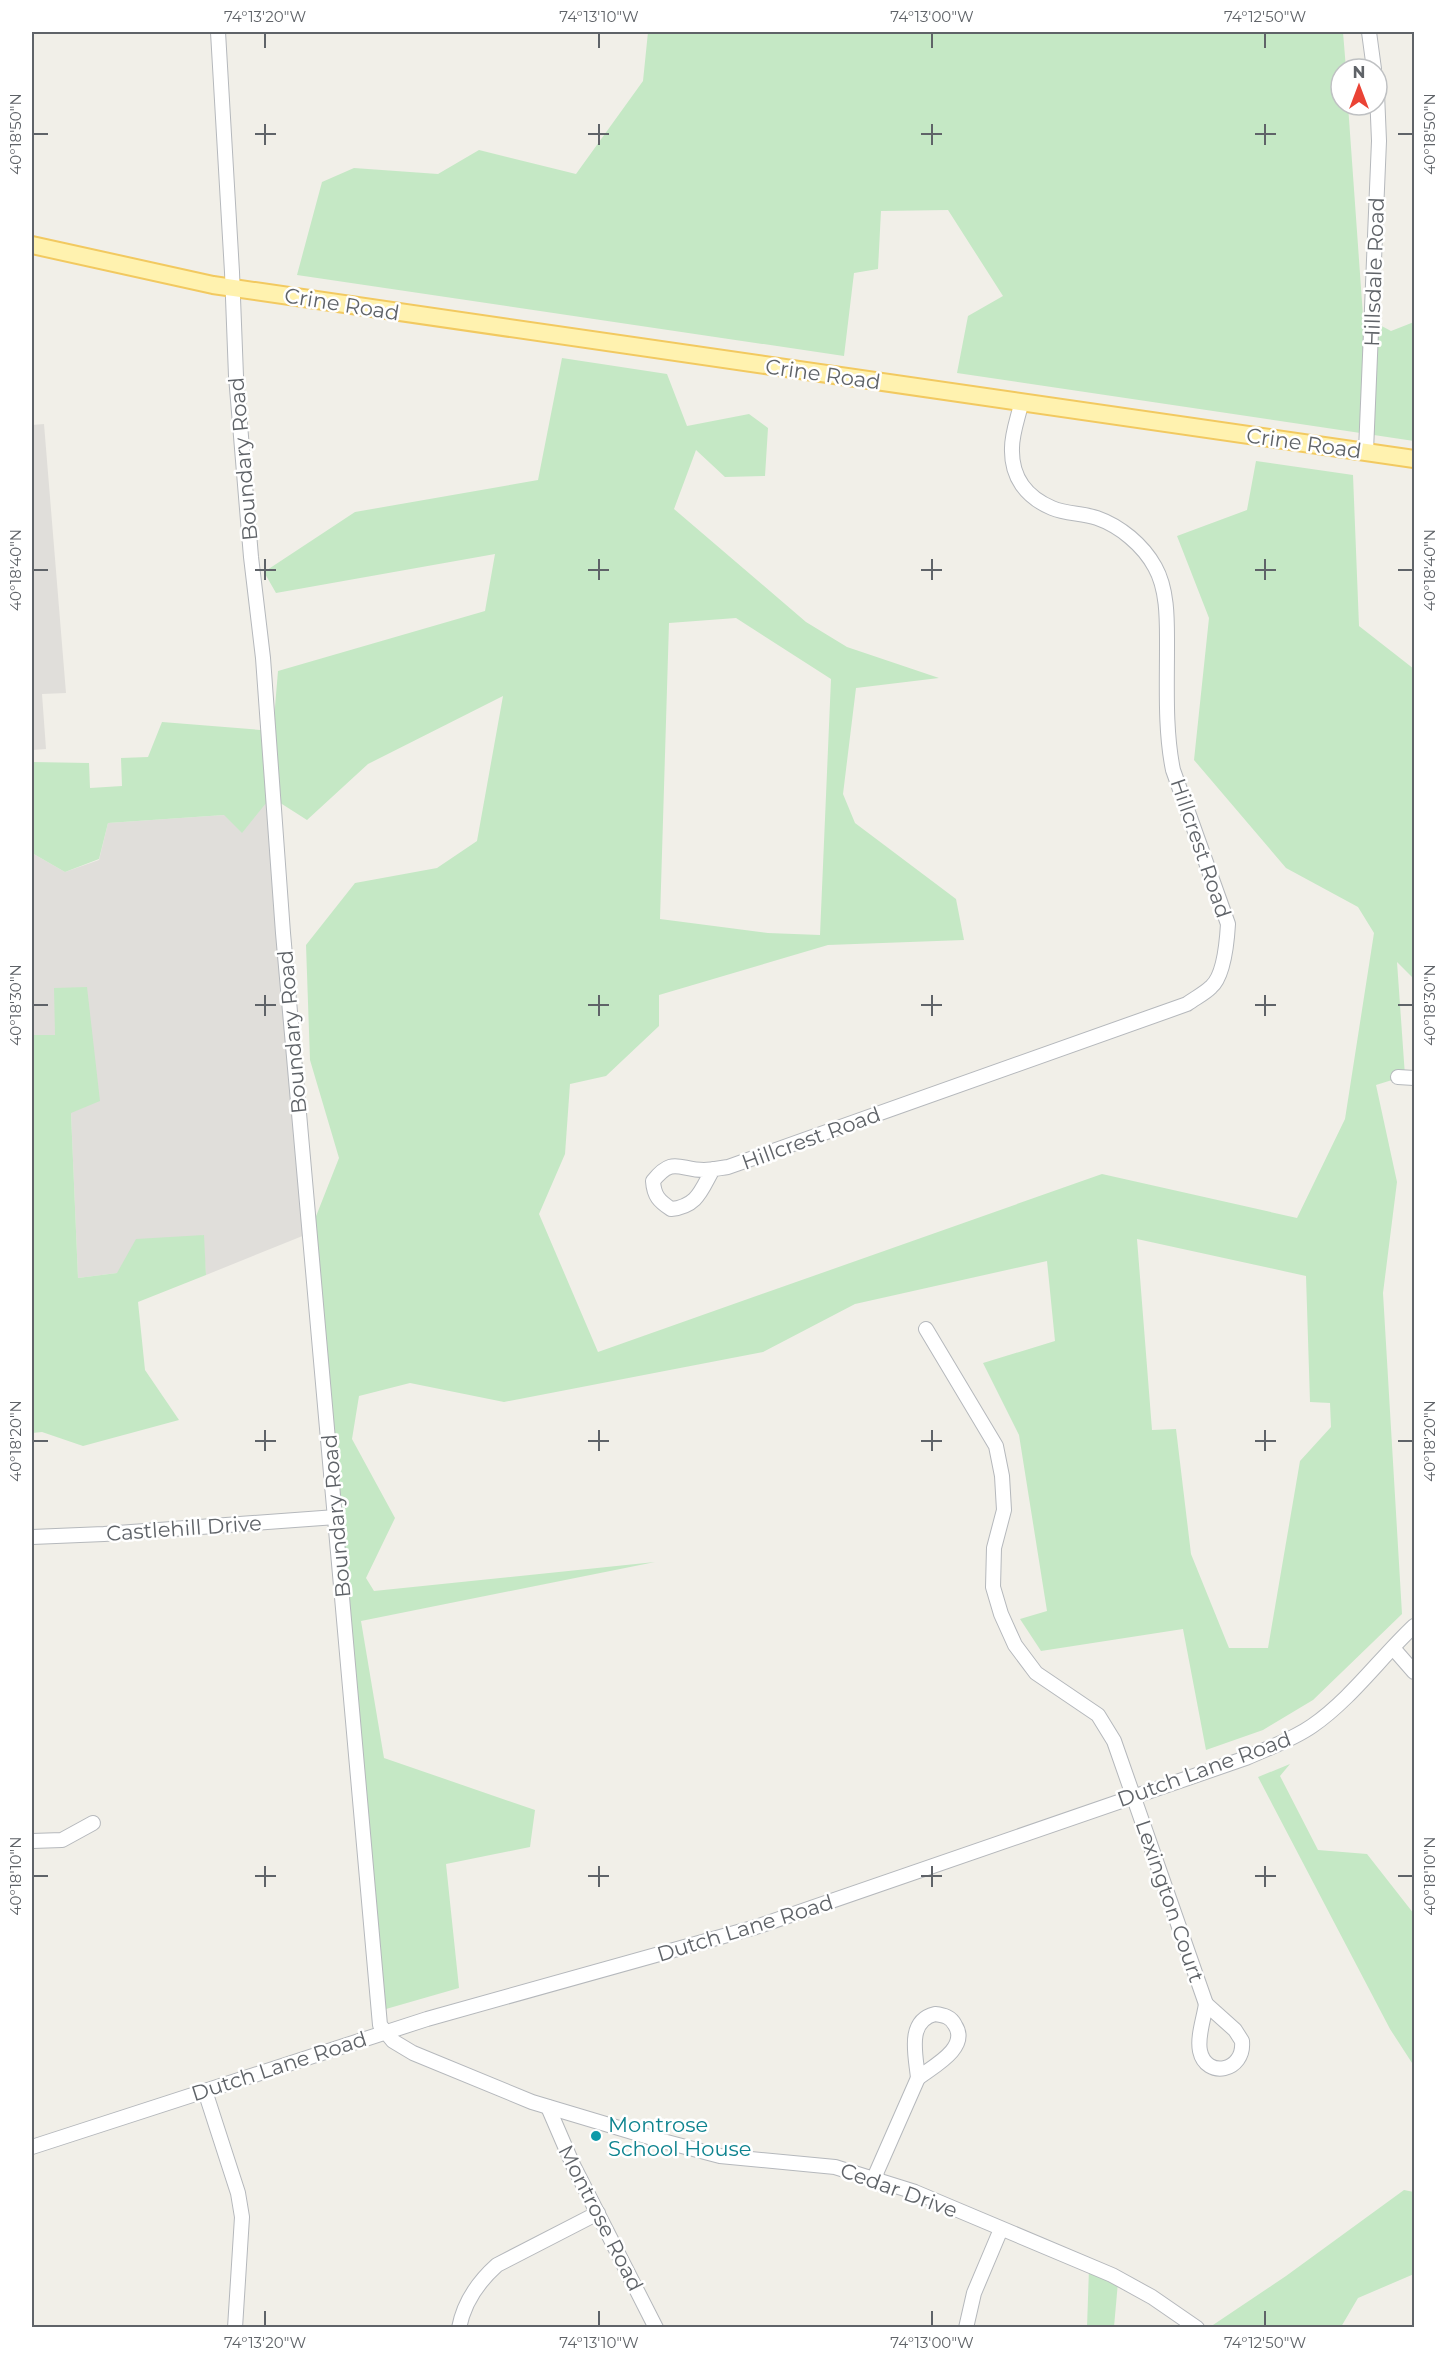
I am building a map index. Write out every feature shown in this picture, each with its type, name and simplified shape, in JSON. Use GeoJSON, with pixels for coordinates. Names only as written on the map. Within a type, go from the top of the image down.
{"type":"FeatureCollection","features":[{"type":"Feature","properties":{"kind":"main road","name":"Crine Road"},"geometry":{"type":"LineString","coordinates":[[32,245],[178,278],[231,287],[1021,404],[1414,459]]}},
{"type":"Feature","properties":{"kind":"street","name":"Boundary Road"},"geometry":{"type":"LineString","coordinates":[[218,32],[236,376],[251,557],[263,658],[283,933],[336,1517],[378,2018],[383,2032]]}},
{"type":"Feature","properties":{"kind":"street"},"geometry":{"type":"LineString","coordinates":[[1369,32],[1372,57]]}},
{"type":"Feature","properties":{"kind":"street","name":"Hillsdale Road"},"geometry":{"type":"LineString","coordinates":[[1366,451],[1378,153],[1377,117]]}},
{"type":"Feature","properties":{"kind":"street","name":"Hillcrest Road"},"geometry":{"type":"LineString","coordinates":[[713,1169],[728,1167],[1187,1004],[1213,986],[1227,944],[1228,924],[1173,770],[1169,748],[1167,622],[1164,597],[1156,567],[1126,533],[1097,518],[1053,508],[1030,495],[1019,483],[1014,471],[1012,448],[1021,404]]}},
{"type":"Feature","properties":{"kind":"street"},"geometry":{"type":"LineString","coordinates":[[1398,1077],[1414,1078]]}},
{"type":"Feature","properties":{"kind":"street","name":"Lexington Court"},"geometry":{"type":"LineString","coordinates":[[926,1329],[996,1446],[1002,1476],[1004,1510],[994,1548],[993,1587],[1001,1614],[1015,1645],[1036,1673],[1098,1715],[1114,1741],[1206,2004]]}},
{"type":"Feature","properties":{"kind":"street","name":"Castlehill Drive"},"geometry":{"type":"LineString","coordinates":[[32,1536],[104,1534],[336,1517]]}},
{"type":"Feature","properties":{"kind":"street","name":"Dutch Lane Road"},"geometry":{"type":"LineString","coordinates":[[32,2147],[383,2032],[756,1927],[1246,1758],[1300,1733],[1328,1713],[1414,1626]]}},
{"type":"Feature","properties":{"kind":"street"},"geometry":{"type":"LineString","coordinates":[[1393,1648],[1414,1672]]}},
{"type":"Feature","properties":{"kind":"street"},"geometry":{"type":"LineString","coordinates":[[32,1840],[62,1840],[93,1823]]}},
{"type":"Feature","properties":{"kind":"street"},"geometry":{"type":"LineString","coordinates":[[1206,2004],[1235,2030],[1242,2041],[1241,2057],[1230,2067],[1211,2067],[1200,2054],[1199,2046],[1206,2004]]}},
{"type":"Feature","properties":{"kind":"street"},"geometry":{"type":"LineString","coordinates":[[874,2178],[918,2078],[916,2028],[922,2019],[928,2016],[943,2015],[955,2024],[959,2036],[957,2044],[951,2053],[918,2078]]}},
{"type":"Feature","properties":{"kind":"street","name":"Cedar Drive"},"geometry":{"type":"LineString","coordinates":[[383,2032],[399,2046],[413,2053],[548,2107],[720,2156],[835,2167],[915,2192],[1112,2276],[1152,2297],[1197,2328]]}},
{"type":"Feature","properties":{"kind":"street"},"geometry":{"type":"LineString","coordinates":[[205,2091],[238,2193],[242,2217],[235,2328]]}},
{"type":"Feature","properties":{"kind":"street","name":"Montrose Road"},"geometry":{"type":"LineString","coordinates":[[548,2107],[558,2134],[656,2328]]}},
{"type":"Feature","properties":{"kind":"street"},"geometry":{"type":"LineString","coordinates":[[459,2328],[471,2295],[497,2265],[598,2213]]}},
{"type":"Feature","properties":{"kind":"street"},"geometry":{"type":"LineString","coordinates":[[966,2328],[974,2293],[1001,2229]]}},
{"type":"Feature","properties":{"kind":"shaded area"},"geometry":{"type":"Polygon","coordinates":[[[44,424],[66,693],[42,694],[46,749],[32,750],[32,425],[44,424]]]}},
{"type":"Feature","properties":{"kind":"shaded area"},"geometry":{"type":"Polygon","coordinates":[[[271,797],[305,1235],[206,1275],[203,1235],[117,1273],[78,1278],[71,1113],[55,1035],[32,1035],[32,853],[65,872],[99,860],[108,823],[224,815],[271,797]]]}},
{"type":"Feature","properties":{"kind":"green space"},"geometry":{"type":"Polygon","coordinates":[[[648,32],[1343,32],[1345,57],[1329,57],[1329,117],[1349,117],[1363,316],[1391,331],[1414,322],[1414,441],[957,373],[968,316],[1003,296],[948,210],[881,211],[878,269],[854,273],[844,356],[297,275],[322,182],[354,168],[438,174],[479,150],[576,174],[643,81],[648,32]]]}},
{"type":"Feature","properties":{"kind":"green space"},"geometry":{"type":"Polygon","coordinates":[[[562,358],[667,374],[687,426],[749,414],[768,428],[765,476],[725,477],[696,450],[674,509],[806,622],[847,647],[939,678],[856,688],[843,794],[855,823],[956,899],[964,940],[828,945],[659,995],[659,1026],[606,1076],[570,1084],[565,1154],[539,1214],[598,1352],[1102,1174],[1297,1218],[1345,1119],[1374,933],[1358,907],[1286,868],[1194,760],[1209,618],[1177,536],[1247,510],[1256,461],[1353,475],[1359,626],[1414,669],[1414,979],[1397,962],[1405,1076],[1376,1085],[1397,1182],[1383,1293],[1402,1614],[1313,1700],[1263,1730],[1206,1750],[1183,1629],[1041,1651],[1020,1619],[1047,1611],[1019,1435],[983,1363],[1055,1341],[1047,1261],[855,1304],[763,1352],[504,1402],[410,1383],[359,1396],[352,1439],[395,1518],[366,1578],[374,1591],[655,1562],[361,1621],[384,1758],[535,1810],[530,1847],[446,1864],[459,1988],[386,2009],[369,1892],[309,1234],[339,1158],[310,1060],[306,945],[355,883],[437,868],[477,841],[503,696],[368,764],[307,820],[271,797],[242,833],[224,815],[108,823],[99,859],[65,872],[32,853],[32,762],[89,763],[90,788],[122,786],[121,758],[148,757],[162,722],[273,731],[278,671],[485,611],[495,554],[276,593],[264,572],[355,512],[538,480],[562,358]],[[736,618],[669,623],[660,919],[768,933],[820,935],[831,679],[736,618]],[[1137,1239],[1152,1430],[1176,1429],[1191,1554],[1229,1648],[1268,1648],[1300,1461],[1331,1427],[1330,1403],[1310,1402],[1306,1276],[1137,1239]]]}},
{"type":"Feature","properties":{"kind":"green space"},"geometry":{"type":"Polygon","coordinates":[[[87,987],[100,1101],[71,1113],[78,1278],[117,1273],[136,1239],[204,1235],[206,1275],[138,1302],[145,1370],[179,1420],[83,1446],[42,1432],[32,1433],[32,1035],[55,1035],[54,988],[87,987]]]}},
{"type":"Feature","properties":{"kind":"green space"},"geometry":{"type":"Polygon","coordinates":[[[1290,1764],[1280,1776],[1318,1850],[1367,1854],[1414,1914],[1414,2066],[1390,2029],[1258,1777],[1290,1764]]]}},
{"type":"Feature","properties":{"kind":"green space"},"geometry":{"type":"Polygon","coordinates":[[[1404,2190],[1414,2192],[1414,2274],[1358,2298],[1341,2327],[1210,2327],[1286,2276],[1404,2190]]]}},
{"type":"Feature","properties":{"kind":"green space"},"geometry":{"type":"Polygon","coordinates":[[[1089,2268],[1118,2282],[1114,2327],[1087,2328],[1089,2268]]]}},
{"type":"Feature","properties":{"kind":"place","name":"Montrose School House"},"geometry":{"type":"Point","coordinates":[596,2136]}}]}
